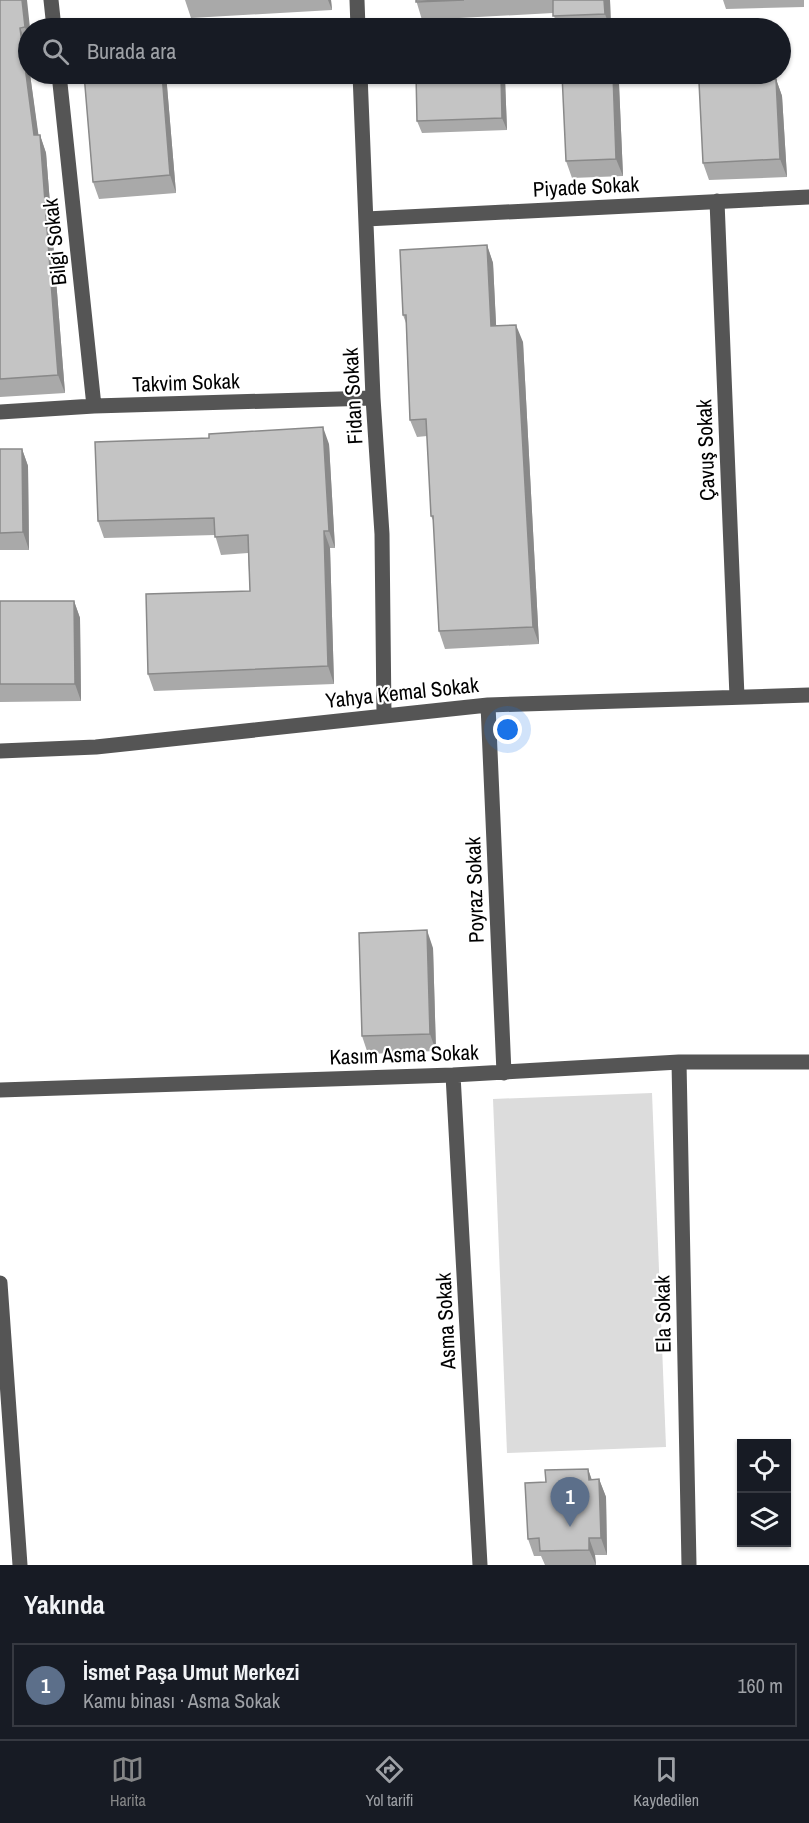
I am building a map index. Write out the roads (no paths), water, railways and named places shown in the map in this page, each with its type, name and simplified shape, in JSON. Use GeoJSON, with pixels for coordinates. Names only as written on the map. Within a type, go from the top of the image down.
{"type":"FeatureCollection","features":[{"type":"Feature","properties":{"kind":"street"},"geometry":{"type":"LineString","coordinates":[[51,0],[53,18]]}},
{"type":"Feature","properties":{"kind":"street"},"geometry":{"type":"LineString","coordinates":[[357,0],[358,18]]}},
{"type":"Feature","properties":{"kind":"street","name":"Bilgi Sokak"},"geometry":{"type":"LineString","coordinates":[[60,84],[94,406]]}},
{"type":"Feature","properties":{"kind":"street","name":"Fidan Sokak"},"geometry":{"type":"LineString","coordinates":[[360,84],[373,398],[382,534],[384,716]]}},
{"type":"Feature","properties":{"kind":"street","name":"Piyade Sokak"},"geometry":{"type":"LineString","coordinates":[[366,219],[809,197]]}},
{"type":"Feature","properties":{"kind":"street","name":"Çavuş Sokak"},"geometry":{"type":"LineString","coordinates":[[717,201],[737,697]]}},
{"type":"Feature","properties":{"kind":"street","name":"Takvim Sokak"},"geometry":{"type":"LineString","coordinates":[[0,412],[94,406],[373,398]]}},
{"type":"Feature","properties":{"kind":"street","name":"Yahya Kemal Sokak"},"geometry":{"type":"LineString","coordinates":[[0,751],[96,747],[488,705],[809,695]]}},
{"type":"Feature","properties":{"kind":"street","name":"Poyraz Sokak"},"geometry":{"type":"LineString","coordinates":[[488,705],[504,1073]]}},
{"type":"Feature","properties":{"kind":"street","name":"Kasım Asma Sokak"},"geometry":{"type":"LineString","coordinates":[[0,1089],[504,1073],[679,1062],[809,1062]]}},
{"type":"Feature","properties":{"kind":"street","name":"Ela Sokak"},"geometry":{"type":"LineString","coordinates":[[679,1062],[689,1565]]}},
{"type":"Feature","properties":{"kind":"street","name":"Asma Sokak"},"geometry":{"type":"LineString","coordinates":[[453,1075],[480,1565]]}},
{"type":"Feature","properties":{"kind":"street"},"geometry":{"type":"LineString","coordinates":[[0,1283],[20,1565]]}},
{"type":"Feature","properties":{"kind":"place","name":"İsmet Paşa Umut Merkezi"},"geometry":{"type":"Point","coordinates":[570,1527]}}]}
